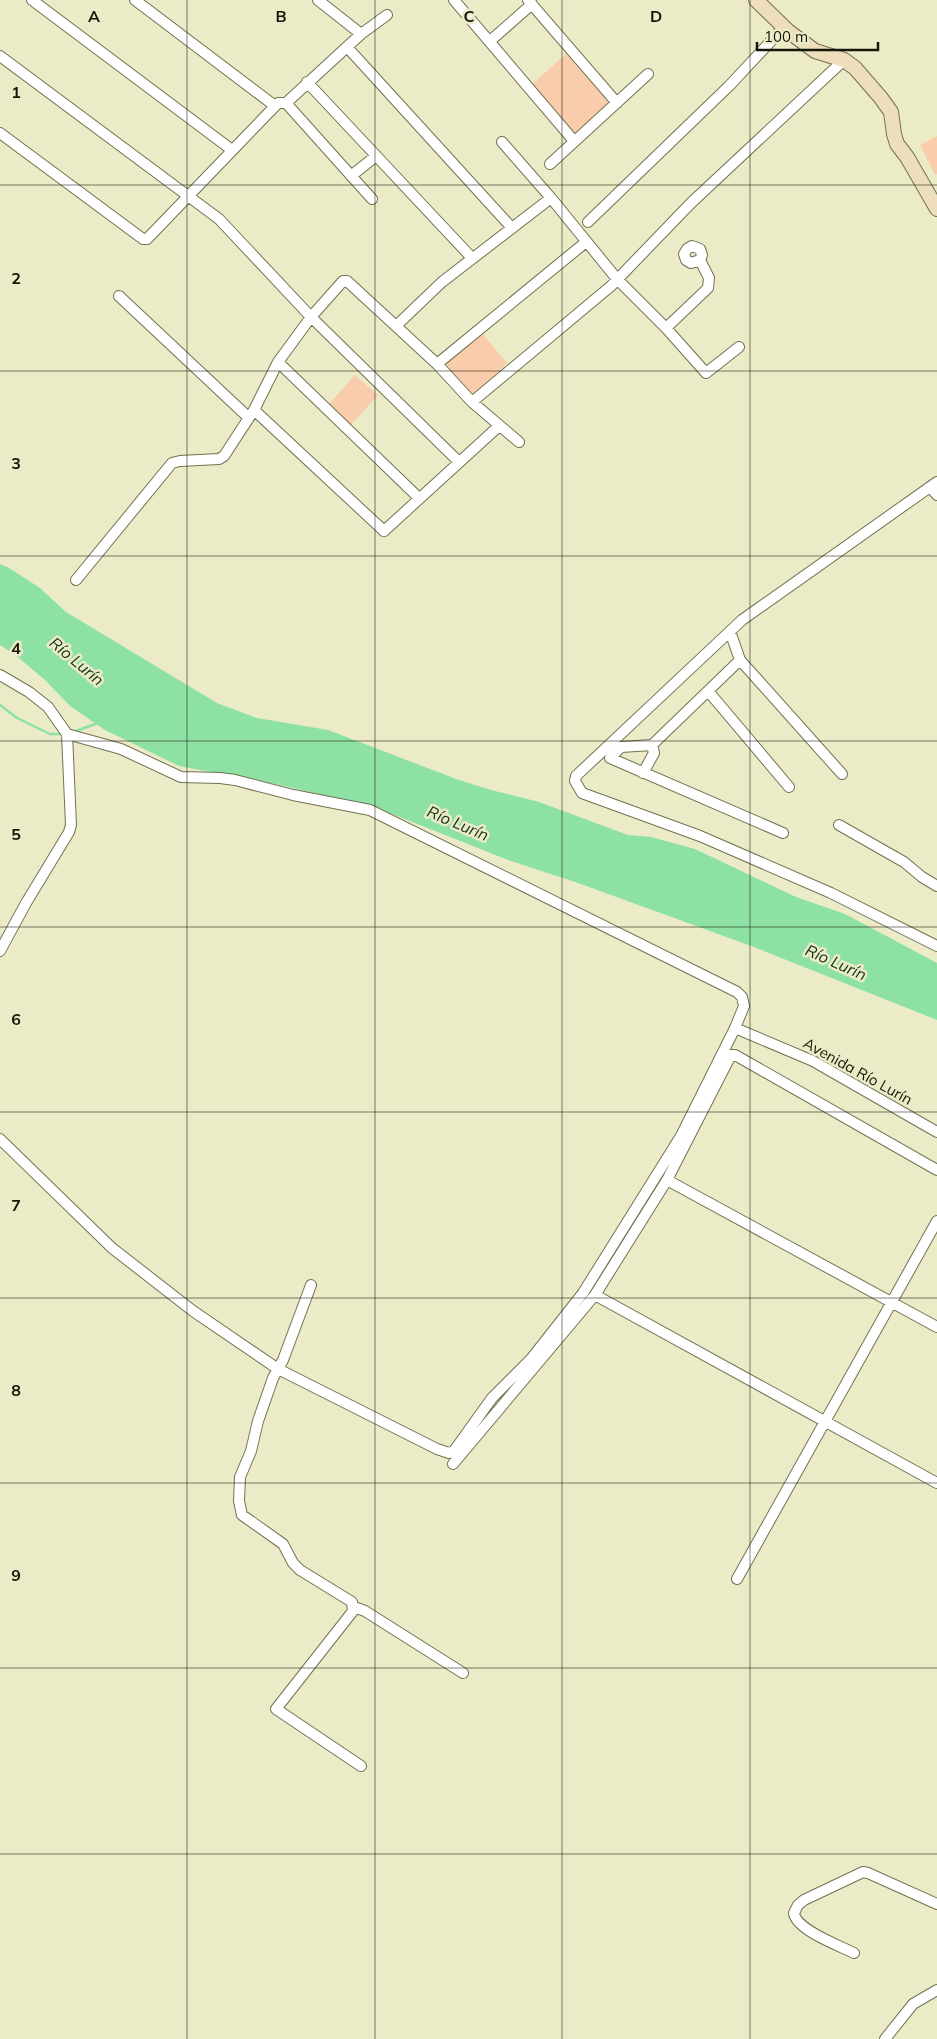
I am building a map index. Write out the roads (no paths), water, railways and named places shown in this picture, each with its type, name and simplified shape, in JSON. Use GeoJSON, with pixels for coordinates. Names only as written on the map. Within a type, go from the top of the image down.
{"type":"FeatureCollection","features":[{"type":"Feature","properties":{"kind":"main road"},"geometry":{"type":"LineString","coordinates":[[756,0],[784,27],[815,51],[844,60],[855,68],[891,112],[897,144],[907,157],[937,209]]}},
{"type":"Feature","properties":{"kind":"street"},"geometry":{"type":"LineString","coordinates":[[32,0],[232,150]]}},
{"type":"Feature","properties":{"kind":"street"},"geometry":{"type":"LineString","coordinates":[[135,0],[280,104],[372,199]]}},
{"type":"Feature","properties":{"kind":"street"},"geometry":{"type":"LineString","coordinates":[[318,0],[361,34]]}},
{"type":"Feature","properties":{"kind":"street"},"geometry":{"type":"LineString","coordinates":[[454,0],[574,141]]}},
{"type":"Feature","properties":{"kind":"street"},"geometry":{"type":"LineString","coordinates":[[490,41],[530,2],[617,102]]}},
{"type":"Feature","properties":{"kind":"street"},"geometry":{"type":"LineString","coordinates":[[0,133],[144,239],[147,239],[232,150],[280,104],[361,34],[387,15]]}},
{"type":"Feature","properties":{"kind":"street"},"geometry":{"type":"LineString","coordinates":[[588,222],[730,85],[784,27]]}},
{"type":"Feature","properties":{"kind":"street"},"geometry":{"type":"LineString","coordinates":[[347,47],[512,228]]}},
{"type":"Feature","properties":{"kind":"street"},"geometry":{"type":"LineString","coordinates":[[0,56],[224,224],[311,317],[459,462]]}},
{"type":"Feature","properties":{"kind":"street"},"geometry":{"type":"LineString","coordinates":[[472,402],[617,279],[691,203],[844,60]]}},
{"type":"Feature","properties":{"kind":"street"},"geometry":{"type":"LineString","coordinates":[[550,164],[648,74]]}},
{"type":"Feature","properties":{"kind":"street"},"geometry":{"type":"LineString","coordinates":[[307,82],[472,258]]}},
{"type":"Feature","properties":{"kind":"street"},"geometry":{"type":"LineString","coordinates":[[502,142],[551,198],[617,279],[666,328],[706,373],[739,347]]}},
{"type":"Feature","properties":{"kind":"street"},"geometry":{"type":"LineString","coordinates":[[351,176],[376,156]]}},
{"type":"Feature","properties":{"kind":"street"},"geometry":{"type":"LineString","coordinates":[[396,326],[442,282],[551,198]]}},
{"type":"Feature","properties":{"kind":"street"},"geometry":{"type":"LineString","coordinates":[[437,364],[586,242]]}},
{"type":"Feature","properties":{"kind":"street"},"geometry":{"type":"LineString","coordinates":[[666,328],[708,288],[709,278],[700,260]]}},
{"type":"Feature","properties":{"kind":"street"},"geometry":{"type":"LineString","coordinates":[[76,580],[168,468],[176,462],[222,458],[251,413],[278,362],[311,317],[344,280],[437,364],[472,402],[519,442]]}},
{"type":"Feature","properties":{"kind":"street"},"geometry":{"type":"LineString","coordinates":[[119,296],[382,530],[385,531],[499,426]]}},
{"type":"Feature","properties":{"kind":"street"},"geometry":{"type":"LineString","coordinates":[[278,362],[419,498]]}},
{"type":"Feature","properties":{"kind":"street"},"geometry":{"type":"LineString","coordinates":[[937,495],[933,484],[742,620],[576,776],[575,781],[582,793],[700,836],[831,893],[937,946]]}},
{"type":"Feature","properties":{"kind":"street"},"geometry":{"type":"LineString","coordinates":[[729,633],[740,660],[842,774]]}},
{"type":"Feature","properties":{"kind":"street"},"geometry":{"type":"LineString","coordinates":[[740,660],[652,745],[621,747],[610,758],[783,832]]}},
{"type":"Feature","properties":{"kind":"street"},"geometry":{"type":"LineString","coordinates":[[0,675],[29,692],[48,707],[67,734],[71,825],[0,952]]}},
{"type":"Feature","properties":{"kind":"street"},"geometry":{"type":"LineString","coordinates":[[708,691],[789,787]]}},
{"type":"Feature","properties":{"kind":"street"},"geometry":{"type":"LineString","coordinates":[[0,1139],[117,1253],[192,1311],[278,1368],[447,1453],[454,1451],[492,1398],[531,1359],[583,1293],[681,1136],[736,1028],[744,1006],[742,997],[737,992],[460,856],[376,812],[293,795],[234,780],[180,777],[121,749],[67,734]]}},
{"type":"Feature","properties":{"kind":"street"},"geometry":{"type":"LineString","coordinates":[[643,773],[654,753],[652,745]]}},
{"type":"Feature","properties":{"kind":"street"},"geometry":{"type":"LineString","coordinates":[[839,825],[904,862],[922,878],[937,886]]}},
{"type":"Feature","properties":{"kind":"street","name":"Avenida Río Lurín"},"geometry":{"type":"LineString","coordinates":[[736,1028],[813,1061],[937,1132]]}},
{"type":"Feature","properties":{"kind":"street"},"geometry":{"type":"LineString","coordinates":[[453,1464],[595,1295],[667,1180],[733,1055],[937,1170]]}},
{"type":"Feature","properties":{"kind":"street"},"geometry":{"type":"LineString","coordinates":[[667,1180],[937,1327]]}},
{"type":"Feature","properties":{"kind":"street"},"geometry":{"type":"LineString","coordinates":[[737,1579],[937,1221]]}},
{"type":"Feature","properties":{"kind":"street"},"geometry":{"type":"LineString","coordinates":[[311,1285],[258,1422],[251,1451],[240,1477],[239,1501],[241,1512],[283,1544],[293,1563],[300,1570],[352,1602],[354,1607],[365,1611],[463,1673]]}},
{"type":"Feature","properties":{"kind":"street"},"geometry":{"type":"LineString","coordinates":[[595,1295],[826,1420],[937,1483]]}},
{"type":"Feature","properties":{"kind":"street"},"geometry":{"type":"LineString","coordinates":[[354,1607],[351,1615],[276,1709],[361,1766]]}},
{"type":"Feature","properties":{"kind":"street"},"geometry":{"type":"LineString","coordinates":[[854,1953],[815,1934],[798,1922],[794,1913],[798,1905],[804,1900],[863,1872],[937,1904]]}},
{"type":"Feature","properties":{"kind":"street"},"geometry":{"type":"LineString","coordinates":[[885,2039],[913,2004],[937,1990]]}},
{"type":"Feature","properties":{"kind":"water","name":"Río Lurín"},"geometry":{"type":"Polygon","coordinates":[[[0,564],[40,588],[66,612],[217,703],[257,718],[328,730],[459,780],[539,802],[628,835],[651,837],[695,849],[796,897],[845,914],[937,963],[937,1020],[754,947],[578,883],[508,860],[377,808],[280,785],[179,766],[105,730],[70,706],[46,681],[0,645],[0,564]]]}},
{"type":"Feature","properties":{"kind":"waterway"},"geometry":{"type":"LineString","coordinates":[[0,705],[17,718],[50,734],[63,734]]}},
{"type":"Feature","properties":{"kind":"waterway"},"geometry":{"type":"LineString","coordinates":[[73,732],[98,723]]}}]}
